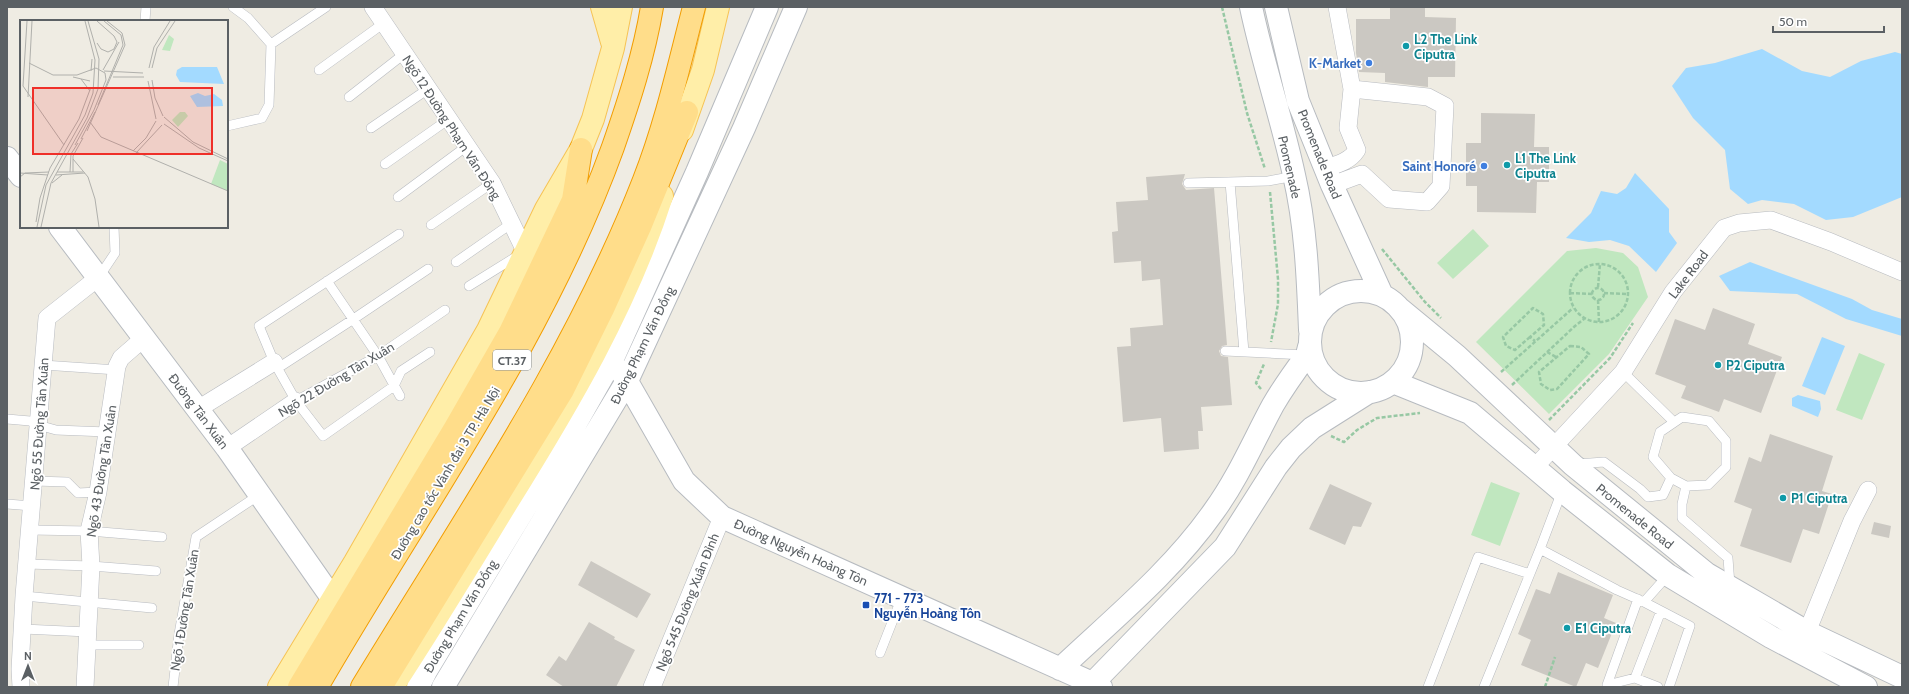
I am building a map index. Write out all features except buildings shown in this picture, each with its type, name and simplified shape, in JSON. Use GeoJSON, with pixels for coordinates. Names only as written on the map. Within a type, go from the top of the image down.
{"type":"FeatureCollection","features":[{"type":"Feature","properties":{"kind":"highway","name":"Đường cao tốc Vành đai 3 TP. Hà Nội"},"geometry":{"type":"LineString","coordinates":[[316,687],[486,407],[555,281],[598,186],[614,144],[644,52],[652,7]]}},
{"type":"Feature","properties":{"kind":"highway"},"geometry":{"type":"LineString","coordinates":[[362,687],[548,382],[580,321],[651,161],[671,99],[694,7]]}},
{"type":"Feature","properties":{"kind":"highway"},"geometry":{"type":"LineString","coordinates":[[381,687],[563,390],[603,309],[640,227],[687,112]]}},
{"type":"Feature","properties":{"kind":"highway"},"geometry":{"type":"LineString","coordinates":[[299,687],[455,428],[510,332],[573,200],[581,149]]}},
{"type":"Feature","properties":{"kind":"main road"},"geometry":{"type":"LineString","coordinates":[[602,7],[608,22],[613,48]]}},
{"type":"Feature","properties":{"kind":"main road"},"geometry":{"type":"LineString","coordinates":[[279,687],[355,562],[488,330],[546,209],[581,149],[593,118],[613,48],[621,7]]}},
{"type":"Feature","properties":{"kind":"main road","name":"Đường Phạm Văn Đồng"},"geometry":{"type":"LineString","coordinates":[[393,687],[573,396],[614,316],[650,232],[687,112],[703,70],[718,7]]}},
{"type":"Feature","properties":{"kind":"main road","name":"Đường Phạm Văn Đồng"},"geometry":{"type":"LineString","coordinates":[[368,687],[553,383],[593,304],[648,180],[687,112]]}},
{"type":"Feature","properties":{"kind":"main road"},"geometry":{"type":"LineString","coordinates":[[307,687],[519,328],[582,199],[581,149]]}},
{"type":"Feature","properties":{"kind":"street","name":"Ngõ 12 Đường Phạm Văn Đồng"},"geometry":{"type":"LineString","coordinates":[[373,7],[492,183],[525,251]]}},
{"type":"Feature","properties":{"kind":"street","name":"Đường Phạm Văn Đồng"},"geometry":{"type":"LineString","coordinates":[[418,687],[426,671],[568,437],[613,358],[697,172],[767,7]]}},
{"type":"Feature","properties":{"kind":"street","name":"Đường Phạm Văn Đồng"},"geometry":{"type":"LineString","coordinates":[[443,687],[628,381],[744,128],[796,7]]}},
{"type":"Feature","properties":{"kind":"street","name":"Promenade"},"geometry":{"type":"LineString","coordinates":[[1251,7],[1294,176],[1307,268],[1309,344]]}},
{"type":"Feature","properties":{"kind":"street","name":"Promenade Road"},"geometry":{"type":"LineString","coordinates":[[1276,7],[1298,101],[1329,176],[1382,295]]}},
{"type":"Feature","properties":{"kind":"street"},"geometry":{"type":"LineString","coordinates":[[1329,176],[1352,157],[1357,150],[1348,128],[1352,89],[1338,7]]}},
{"type":"Feature","properties":{"kind":"street"},"geometry":{"type":"LineString","coordinates":[[1329,176],[1362,174],[1389,199],[1427,202],[1441,186],[1445,106],[1428,97],[1352,89]]}},
{"type":"Feature","properties":{"kind":"street"},"geometry":{"type":"LineString","coordinates":[[7,158],[20,175]]}},
{"type":"Feature","properties":{"kind":"street","name":"Lake Road"},"geometry":{"type":"LineString","coordinates":[[1535,467],[1624,372],[1673,292],[1724,228],[1739,223],[1771,220],[1831,242],[1902,272]]}},
{"type":"Feature","properties":{"kind":"street","name":"Đường Tân Xuân"},"geometry":{"type":"LineString","coordinates":[[61,228],[198,408],[332,598]]}},
{"type":"Feature","properties":{"kind":"street","name":"Ngõ 55 Đường Tân Xuân"},"geometry":{"type":"LineString","coordinates":[[21,687],[14,669],[23,629],[24,596],[47,318],[99,277]]}},
{"type":"Feature","properties":{"kind":"street"},"geometry":{"type":"LineString","coordinates":[[1060,669],[1145,589],[1199,532],[1216,509],[1309,344],[1316,316],[1325,304],[1338,296],[1352,291],[1367,291],[1382,295],[1400,309],[1405,316],[1411,331],[1412,347],[1408,362],[1393,382],[1382,388],[1369,392],[1357,393],[1345,391],[1325,379],[1314,364],[1309,344]]}},
{"type":"Feature","properties":{"kind":"street","name":"Promenade Road"},"geometry":{"type":"LineString","coordinates":[[1400,309],[1457,356],[1573,465],[1707,574],[1807,632],[1902,677]]}},
{"type":"Feature","properties":{"kind":"street","name":"Ngõ 43 Đường Tân Xuân"},"geometry":{"type":"LineString","coordinates":[[85,687],[91,566],[89,531],[98,492],[117,370],[121,358],[144,338]]}},
{"type":"Feature","properties":{"kind":"street","name":"Đường Nguyễn Hoàng Tôn"},"geometry":{"type":"LineString","coordinates":[[613,358],[628,381],[684,481],[722,517],[1097,685]]}},
{"type":"Feature","properties":{"kind":"street"},"geometry":{"type":"LineString","coordinates":[[198,408],[276,365]]}},
{"type":"Feature","properties":{"kind":"street","name":"Promenade Road"},"geometry":{"type":"LineString","coordinates":[[1393,382],[1470,413],[1562,491],[1668,575],[1771,637],[1866,687]]}},
{"type":"Feature","properties":{"kind":"street"},"geometry":{"type":"LineString","coordinates":[[1097,685],[1225,547],[1276,467],[1291,448],[1312,428],[1369,392]]}},
{"type":"Feature","properties":{"kind":"street","name":"Ngõ 22 Đường Tân Xuân"},"geometry":{"type":"LineString","coordinates":[[227,448],[296,401]]}},
{"type":"Feature","properties":{"kind":"street"},"geometry":{"type":"LineString","coordinates":[[1807,632],[1852,521],[1868,490]]}},
{"type":"Feature","properties":{"kind":"street","name":"Ngõ 545 Đường Xuân Đỉnh"},"geometry":{"type":"LineString","coordinates":[[652,687],[722,517]]}},
{"type":"Feature","properties":{"kind":"lane"},"geometry":{"type":"LineString","coordinates":[[145,20],[146,7]]}},
{"type":"Feature","properties":{"kind":"lane"},"geometry":{"type":"LineString","coordinates":[[228,126],[262,118],[269,105],[271,44],[248,18],[233,7]]}},
{"type":"Feature","properties":{"kind":"lane"},"geometry":{"type":"LineString","coordinates":[[271,44],[326,7]]}},
{"type":"Feature","properties":{"kind":"lane"},"geometry":{"type":"LineString","coordinates":[[319,70],[384,23]]}},
{"type":"Feature","properties":{"kind":"lane"},"geometry":{"type":"LineString","coordinates":[[349,97],[404,54]]}},
{"type":"Feature","properties":{"kind":"lane"},"geometry":{"type":"LineString","coordinates":[[371,128],[428,89]]}},
{"type":"Feature","properties":{"kind":"lane"},"geometry":{"type":"LineString","coordinates":[[385,164],[449,120]]}},
{"type":"Feature","properties":{"kind":"lane"},"geometry":{"type":"LineString","coordinates":[[398,197],[467,146]]}},
{"type":"Feature","properties":{"kind":"lane"},"geometry":{"type":"LineString","coordinates":[[1188,183],[1268,181],[1294,176]]}},
{"type":"Feature","properties":{"kind":"lane"},"geometry":{"type":"LineString","coordinates":[[1230,182],[1244,352]]}},
{"type":"Feature","properties":{"kind":"lane"},"geometry":{"type":"LineString","coordinates":[[431,226],[492,183]]}},
{"type":"Feature","properties":{"kind":"lane"},"geometry":{"type":"LineString","coordinates":[[456,262],[512,223]]}},
{"type":"Feature","properties":{"kind":"lane"},"geometry":{"type":"LineString","coordinates":[[99,277],[115,253],[114,228]]}},
{"type":"Feature","properties":{"kind":"lane"},"geometry":{"type":"LineString","coordinates":[[399,234],[260,326],[276,365],[296,401],[323,436],[394,386],[401,371],[430,352]]}},
{"type":"Feature","properties":{"kind":"lane"},"geometry":{"type":"LineString","coordinates":[[469,286],[525,251]]}},
{"type":"Feature","properties":{"kind":"lane"},"geometry":{"type":"LineString","coordinates":[[276,365],[352,320],[428,268]]}},
{"type":"Feature","properties":{"kind":"lane"},"geometry":{"type":"LineString","coordinates":[[327,281],[352,320],[378,356],[400,396]]}},
{"type":"Feature","properties":{"kind":"lane","name":"Ngõ 22 Đường Tân Xuân"},"geometry":{"type":"LineString","coordinates":[[296,401],[378,356],[445,310]]}},
{"type":"Feature","properties":{"kind":"lane"},"geometry":{"type":"LineString","coordinates":[[1225,351],[1267,353],[1309,344]]}},
{"type":"Feature","properties":{"kind":"lane"},"geometry":{"type":"LineString","coordinates":[[43,365],[117,370]]}},
{"type":"Feature","properties":{"kind":"lane"},"geometry":{"type":"LineString","coordinates":[[1624,372],[1674,422]]}},
{"type":"Feature","properties":{"kind":"lane"},"geometry":{"type":"LineString","coordinates":[[1682,417],[1709,421],[1726,441],[1726,467],[1708,485],[1686,486],[1671,478],[1653,457],[1660,432],[1674,422],[1682,417]]}},
{"type":"Feature","properties":{"kind":"lane"},"geometry":{"type":"LineString","coordinates":[[7,418],[30,420],[38,425],[56,430],[107,432]]}},
{"type":"Feature","properties":{"kind":"lane"},"geometry":{"type":"LineString","coordinates":[[1573,465],[1604,462],[1640,489],[1648,497],[1663,495],[1671,478]]}},
{"type":"Feature","properties":{"kind":"lane"},"geometry":{"type":"LineString","coordinates":[[34,481],[67,482],[78,493],[98,492]]}},
{"type":"Feature","properties":{"kind":"lane"},"geometry":{"type":"LineString","coordinates":[[1686,486],[1682,504],[1682,518],[1728,558],[1730,588]]}},
{"type":"Feature","properties":{"kind":"lane"},"geometry":{"type":"LineString","coordinates":[[1484,687],[1562,491]]}},
{"type":"Feature","properties":{"kind":"lane","name":"Ngõ 1 Đường Tân Xuân"},"geometry":{"type":"LineString","coordinates":[[173,687],[179,634],[196,537],[259,495]]}},
{"type":"Feature","properties":{"kind":"lane"},"geometry":{"type":"LineString","coordinates":[[7,504],[32,506]]}},
{"type":"Feature","properties":{"kind":"lane"},"geometry":{"type":"LineString","coordinates":[[30,530],[89,531],[162,537]]}},
{"type":"Feature","properties":{"kind":"lane"},"geometry":{"type":"LineString","coordinates":[[1540,549],[1617,590],[1690,626],[1669,687]]}},
{"type":"Feature","properties":{"kind":"lane"},"geometry":{"type":"LineString","coordinates":[[1428,687],[1478,557],[1530,574]]}},
{"type":"Feature","properties":{"kind":"lane"},"geometry":{"type":"LineString","coordinates":[[27,564],[91,566],[156,571]]}},
{"type":"Feature","properties":{"kind":"lane"},"geometry":{"type":"LineString","coordinates":[[1658,687],[1635,678],[1607,685],[1641,601],[1668,575]]}},
{"type":"Feature","properties":{"kind":"lane"},"geometry":{"type":"LineString","coordinates":[[24,596],[152,608]]}},
{"type":"Feature","properties":{"kind":"lane"},"geometry":{"type":"LineString","coordinates":[[880,653],[902,598]]}},
{"type":"Feature","properties":{"kind":"lane"},"geometry":{"type":"LineString","coordinates":[[1635,678],[1661,611]]}},
{"type":"Feature","properties":{"kind":"lane"},"geometry":{"type":"LineString","coordinates":[[23,629],[139,646]]}},
{"type":"Feature","properties":{"kind":"path"},"geometry":{"type":"LineString","coordinates":[[1222,7],[1246,113],[1268,181],[1276,243],[1278,304],[1267,353],[1256,383]]}},
{"type":"Feature","properties":{"kind":"path"},"geometry":{"type":"LineString","coordinates":[[1380,246],[1426,302],[1446,323]]}},
{"type":"Feature","properties":{"kind":"path"},"geometry":{"type":"LineString","coordinates":[[1598,287],[1600,264]]}},
{"type":"Feature","properties":{"kind":"path"},"geometry":{"type":"LineString","coordinates":[[1600,264],[1616,269],[1623,276],[1629,294],[1621,313],[1613,319],[1599,322],[1584,319],[1573,308],[1570,293],[1572,280],[1578,272],[1587,266],[1600,264]]}},
{"type":"Feature","properties":{"kind":"path"},"geometry":{"type":"LineString","coordinates":[[1598,287],[1604,292],[1629,294]]}},
{"type":"Feature","properties":{"kind":"path"},"geometry":{"type":"LineString","coordinates":[[1592,294],[1593,290],[1598,287]]}},
{"type":"Feature","properties":{"kind":"path"},"geometry":{"type":"LineString","coordinates":[[1598,300],[1602,298],[1604,292]]}},
{"type":"Feature","properties":{"kind":"path"},"geometry":{"type":"LineString","coordinates":[[1570,293],[1592,294]]}},
{"type":"Feature","properties":{"kind":"path"},"geometry":{"type":"LineString","coordinates":[[1592,294],[1593,298],[1598,300]]}},
{"type":"Feature","properties":{"kind":"path"},"geometry":{"type":"LineString","coordinates":[[1598,300],[1599,322]]}},
{"type":"Feature","properties":{"kind":"path"},"geometry":{"type":"LineString","coordinates":[[1533,308],[1543,314],[1544,325],[1530,337],[1515,350],[1506,346],[1503,337],[1533,308]]}},
{"type":"Feature","properties":{"kind":"path"},"geometry":{"type":"LineString","coordinates":[[1497,375],[1573,308]]}},
{"type":"Feature","properties":{"kind":"path"},"geometry":{"type":"LineString","coordinates":[[1546,422],[1610,358],[1638,317]]}},
{"type":"Feature","properties":{"kind":"path"},"geometry":{"type":"LineString","coordinates":[[1510,386],[1584,319]]}},
{"type":"Feature","properties":{"kind":"path"},"geometry":{"type":"LineString","coordinates":[[1530,337],[1535,341]]}},
{"type":"Feature","properties":{"kind":"path"},"geometry":{"type":"LineString","coordinates":[[1570,346],[1581,347],[1590,354],[1557,389],[1550,390],[1541,384],[1539,372],[1556,357],[1570,346]]}},
{"type":"Feature","properties":{"kind":"path"},"geometry":{"type":"LineString","coordinates":[[1547,352],[1556,357]]}},
{"type":"Feature","properties":{"kind":"path"},"geometry":{"type":"LineString","coordinates":[[1506,382],[1514,390]]}},
{"type":"Feature","properties":{"kind":"path"},"geometry":{"type":"LineString","coordinates":[[1545,687],[1555,657]]}},
{"type":"Feature","properties":{"kind":"green space"},"geometry":{"type":"Polygon","coordinates":[[[1473,229],[1489,246],[1453,279],[1437,263],[1473,229]]]}},
{"type":"Feature","properties":{"kind":"green space"},"geometry":{"type":"Polygon","coordinates":[[[1596,248],[1623,253],[1638,267],[1648,297],[1609,354],[1549,414],[1476,342],[1567,251],[1596,248]]]}},
{"type":"Feature","properties":{"kind":"green space"},"geometry":{"type":"Polygon","coordinates":[[[1859,353],[1885,364],[1862,420],[1836,410],[1859,353]]]}},
{"type":"Feature","properties":{"kind":"green space"},"geometry":{"type":"Polygon","coordinates":[[[1491,482],[1520,493],[1500,546],[1471,535],[1491,482]]]}},
{"type":"Feature","properties":{"kind":"water"},"geometry":{"type":"Polygon","coordinates":[[[1762,49],[1802,71],[1830,77],[1861,61],[1895,52],[1902,54],[1902,197],[1853,217],[1826,220],[1794,204],[1762,200],[1748,204],[1730,189],[1725,150],[1693,118],[1672,86],[1686,68],[1715,63],[1762,49]]]}},
{"type":"Feature","properties":{"kind":"water"},"geometry":{"type":"Polygon","coordinates":[[[1635,173],[1669,209],[1669,232],[1677,243],[1656,272],[1629,246],[1610,240],[1589,242],[1566,238],[1591,213],[1601,191],[1617,194],[1626,188],[1635,173]]]}},
{"type":"Feature","properties":{"kind":"water"},"geometry":{"type":"Polygon","coordinates":[[[1750,262],[1852,299],[1872,310],[1902,319],[1902,336],[1846,319],[1797,294],[1730,291],[1719,276],[1750,262]]]}},
{"type":"Feature","properties":{"kind":"water"},"geometry":{"type":"Polygon","coordinates":[[[1822,337],[1845,346],[1825,395],[1802,386],[1822,337]]]}},
{"type":"Feature","properties":{"kind":"water"},"geometry":{"type":"Polygon","coordinates":[[[1798,395],[1820,401],[1821,409],[1818,417],[1792,406],[1792,398],[1798,395]]]}},
{"type":"Feature","properties":{"kind":"place","name":"L2 The Link Ciputra"},"geometry":{"type":"Point","coordinates":[1406,46]}},
{"type":"Feature","properties":{"kind":"place","name":"K-Market"},"geometry":{"type":"Point","coordinates":[1369,63]}},
{"type":"Feature","properties":{"kind":"place","name":"L1 The Link Ciputra"},"geometry":{"type":"Point","coordinates":[1507,165]}},
{"type":"Feature","properties":{"kind":"place","name":"Saint Honoré"},"geometry":{"type":"Point","coordinates":[1484,166]}},
{"type":"Feature","properties":{"kind":"place","name":"P2 Ciputra"},"geometry":{"type":"Point","coordinates":[1718,365]}},
{"type":"Feature","properties":{"kind":"place","name":"P1 Ciputra"},"geometry":{"type":"Point","coordinates":[1783,498]}},
{"type":"Feature","properties":{"kind":"place","name":"771 - 773 Nguyễn Hoàng Tôn"},"geometry":{"type":"Point","coordinates":[866,605]}},
{"type":"Feature","properties":{"kind":"place","name":"E1 Ciputra"},"geometry":{"type":"Point","coordinates":[1567,628]}}]}
